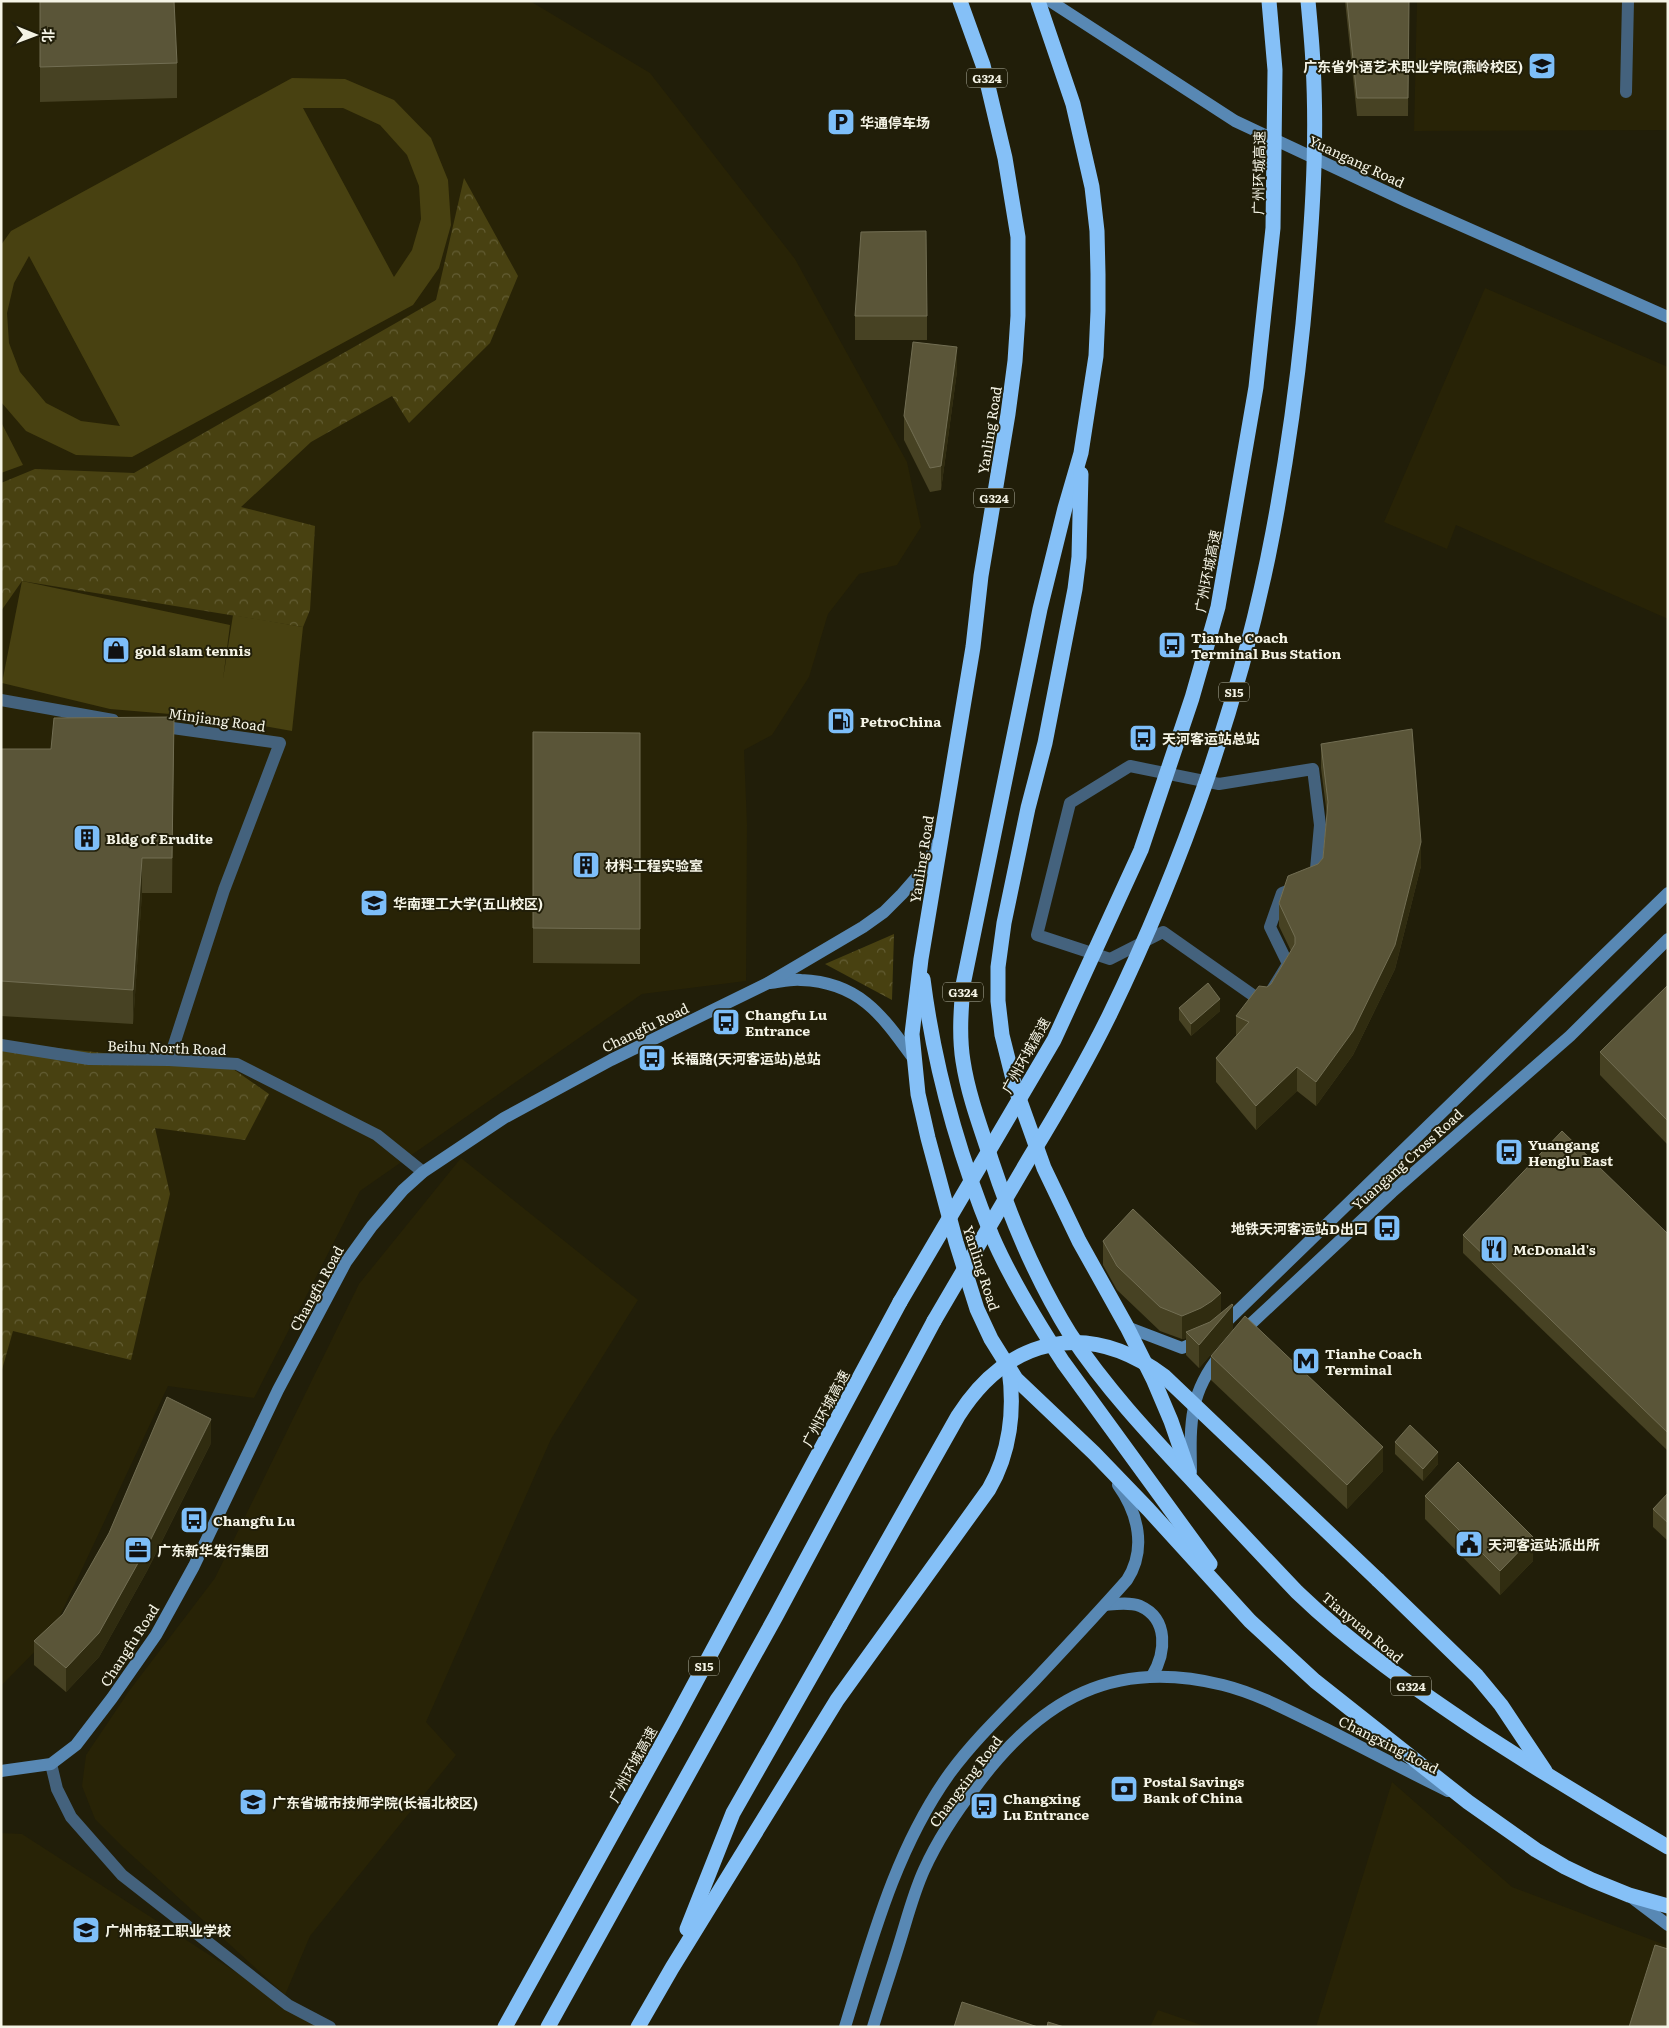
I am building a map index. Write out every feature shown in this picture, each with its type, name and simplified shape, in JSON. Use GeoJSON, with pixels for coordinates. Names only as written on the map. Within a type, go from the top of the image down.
{"type":"FeatureCollection","features":[{"type":"Feature","properties":{"kind":"highway","name":"Yanling Road"},"geometry":{"type":"LineString","coordinates":[[960,1],[983,65],[1002,144],[1018,238],[1015,360],[981,576],[973,647],[912,1024],[913,1058],[918,1094],[928,1138],[969,1286],[991,1339],[1009,1370],[1034,1397],[1094,1453],[1148,1508],[1250,1621]]}},
{"type":"Feature","properties":{"kind":"highway","name":"G324"},"geometry":{"type":"LineString","coordinates":[[1038,1],[1073,104],[1092,187],[1097,231],[1098,311],[1096,356],[1081,453],[1040,609],[973,932],[962,994],[960,1022],[962,1059],[970,1094],[1000,1186],[1021,1242],[1044,1287],[1071,1334],[1104,1379],[1137,1422],[1191,1479]]}},
{"type":"Feature","properties":{"kind":"highway","name":"广州环城高速"},"geometry":{"type":"LineString","coordinates":[[505,2027],[673,1724],[900,1302],[1054,1040],[1141,850],[1192,698],[1218,606],[1256,387],[1273,228],[1275,70],[1268,1]]}},
{"type":"Feature","properties":{"kind":"highway","name":"S15"},"geometry":{"type":"LineString","coordinates":[[548,2027],[776,1616],[934,1321],[1079,1075],[1110,1015],[1143,943],[1176,862],[1206,779],[1232,698],[1255,615],[1273,534],[1288,448],[1307,280],[1314,131],[1314,65],[1308,1]]}},
{"type":"Feature","properties":{"kind":"highway","name":"G324"},"geometry":{"type":"LineString","coordinates":[[1081,453],[1079,557],[1075,589],[1045,743],[1012,876],[998,967],[998,1001],[1002,1036],[1015,1087],[1044,1168],[1079,1241],[1127,1327],[1171,1421],[1191,1479]]}},
{"type":"Feature","properties":{"kind":"highway"},"geometry":{"type":"LineString","coordinates":[[921,959],[929,1024],[944,1089],[980,1202],[1003,1259],[1041,1328],[1063,1362],[1152,1482],[1250,1621]]}},
{"type":"Feature","properties":{"kind":"highway"},"geometry":{"type":"LineString","coordinates":[[672,1968],[733,1813],[958,1416],[978,1388],[1000,1368],[1012,1360],[1040,1348],[1067,1343],[1082,1343],[1112,1348],[1138,1359],[1164,1376],[1476,1676],[1501,1705],[1548,1776]]}},
{"type":"Feature","properties":{"kind":"highway"},"geometry":{"type":"LineString","coordinates":[[638,2027],[672,1968],[838,1700],[921,1581],[970,1518],[997,1476],[1007,1441],[1011,1408],[1012,1388],[1009,1370]]}},
{"type":"Feature","properties":{"kind":"highway","name":"Tianyuan Road"},"geometry":{"type":"LineString","coordinates":[[1191,1479],[1297,1592],[1353,1642],[1399,1678],[1548,1776],[1668,1847]]}},
{"type":"Feature","properties":{"kind":"highway","name":"G324"},"geometry":{"type":"LineString","coordinates":[[1250,1621],[1315,1681],[1468,1802],[1536,1850],[1564,1867],[1629,1896],[1668,1906]]}},
{"type":"Feature","properties":{"kind":"street","name":"Yuangang Road"},"geometry":{"type":"LineString","coordinates":[[1050,1],[1234,121],[1406,201],[1668,317]]}},
{"type":"Feature","properties":{"kind":"street"},"geometry":{"type":"LineString","coordinates":[[1626,92],[1628,1]]}},
{"type":"Feature","properties":{"kind":"street"},"geometry":{"type":"LineString","coordinates":[[1,700],[122,722]]}},
{"type":"Feature","properties":{"kind":"street","name":"Minjiang Road"},"geometry":{"type":"LineString","coordinates":[[142,724],[280,743],[224,890],[169,1060]]}},
{"type":"Feature","properties":{"kind":"street"},"geometry":{"type":"LineString","coordinates":[[1130,766],[1219,784],[1313,769],[1320,825],[1316,880],[1282,893],[1270,927],[1288,964],[1264,1003],[1163,932],[1110,959],[1037,935],[1070,803],[1130,766]]}},
{"type":"Feature","properties":{"kind":"street","name":"Changfu Road"},"geometry":{"type":"LineString","coordinates":[[51,1764],[76,1745],[112,1698],[156,1634],[194,1566],[278,1390],[346,1262],[372,1226],[423,1172],[472,1137],[532,1102],[611,1060],[768,983],[863,927],[884,912],[923,870],[941,836]]}},
{"type":"Feature","properties":{"kind":"street","name":"Yuangang Cross Road"},"geometry":{"type":"LineString","coordinates":[[1127,1327],[1182,1348],[1220,1334],[1668,893]]}},
{"type":"Feature","properties":{"kind":"street","name":"Yuangang Cross Road"},"geometry":{"type":"LineString","coordinates":[[1191,1479],[1190,1439],[1194,1404],[1198,1388],[1204,1376],[1220,1355],[1277,1299],[1400,1186],[1570,1036],[1668,940]]}},
{"type":"Feature","properties":{"kind":"street","name":"Changfu Road"},"geometry":{"type":"LineString","coordinates":[[768,983],[801,980],[829,985],[855,994],[874,1007],[913,1058]]}},
{"type":"Feature","properties":{"kind":"street","name":"Beihu North Road"},"geometry":{"type":"LineString","coordinates":[[1,1045],[89,1059],[169,1060],[237,1064],[377,1135],[423,1172]]}},
{"type":"Feature","properties":{"kind":"street","name":"Changxing Road"},"geometry":{"type":"LineString","coordinates":[[845,2027],[893,1879],[911,1839],[950,1774],[993,1723],[1105,1605],[1134,1569],[1138,1549],[1138,1533],[1134,1514],[1127,1498],[1094,1453]]}},
{"type":"Feature","properties":{"kind":"street"},"geometry":{"type":"LineString","coordinates":[[1105,1605],[1124,1603],[1139,1606],[1153,1615],[1162,1632],[1163,1646],[1160,1663],[1152,1676]]}},
{"type":"Feature","properties":{"kind":"street","name":"Changxing Road"},"geometry":{"type":"LineString","coordinates":[[873,2027],[923,1870],[953,1816],[992,1764],[1014,1740],[1040,1717],[1072,1697],[1096,1686],[1126,1678],[1152,1676],[1199,1680],[1225,1685],[1260,1697],[1468,1802]]}},
{"type":"Feature","properties":{"kind":"street"},"geometry":{"type":"LineString","coordinates":[[1,1771],[51,1764],[57,1789],[71,1817],[122,1875],[288,2005],[330,2027]]}},
{"type":"Feature","properties":{"kind":"street"},"geometry":{"type":"LineString","coordinates":[[1629,1896],[1668,1925]]}},
{"type":"Feature","properties":{"kind":"shaded area","name":"华南理工大学(五山校区)"},"geometry":{"type":"Polygon","coordinates":[[[1,1],[530,1],[650,73],[795,259],[907,462],[921,527],[897,565],[859,574],[828,614],[809,677],[772,735],[744,750],[747,825],[746,981],[642,994],[360,1191],[254,1398],[168,1386],[51,1635],[1,1686],[1,1]]]}},
{"type":"Feature","properties":{"kind":"shaded area","name":"广东省外语艺术职业学院(燕岭校区)"},"geometry":{"type":"Polygon","coordinates":[[[1417,1],[1668,1],[1668,130],[1414,131],[1417,1]]]}},
{"type":"Feature","properties":{"kind":"shaded area"},"geometry":{"type":"Polygon","coordinates":[[[1485,288],[1668,367],[1668,619],[1456,525],[1447,549],[1384,522],[1485,288]]]}},
{"type":"Feature","properties":{"kind":"shaded area"},"geometry":{"type":"Polygon","coordinates":[[[461,1158],[638,1300],[551,1439],[426,1722],[456,1755],[310,1936],[285,1995],[124,1848],[95,1819],[82,1786],[86,1755],[129,1691],[215,1578],[359,1284],[461,1158]]]}},
{"type":"Feature","properties":{"kind":"shaded area"},"geometry":{"type":"Polygon","coordinates":[[[1392,1782],[1512,1887],[1668,1946],[1668,2027],[1316,2027],[1392,1782]]]}},
{"type":"Feature","properties":{"kind":"shaded area","name":"广州市轻工职业学校"},"geometry":{"type":"Polygon","coordinates":[[[1,1833],[22,1834],[321,2027],[1,2027],[1,1833]]]}},
{"type":"Feature","properties":{"kind":"shaded area"},"geometry":{"type":"Polygon","coordinates":[[[1158,2010],[1207,2027],[1150,2027],[1158,2010]]]}},
{"type":"Feature","properties":{"kind":"green space"},"geometry":{"type":"Polygon","coordinates":[[[292,78],[345,79],[394,100],[431,138],[448,180],[451,225],[439,268],[413,305],[132,457],[76,455],[26,431],[1,402],[1,245],[11,231],[292,78]],[[303,108],[394,277],[412,250],[421,219],[419,186],[407,155],[380,125],[343,108],[303,108]],[[29,256],[14,283],[7,313],[9,343],[20,372],[46,403],[81,421],[120,426],[29,256]]]}},
{"type":"Feature","properties":{"kind":"green space"},"geometry":{"type":"Polygon","coordinates":[[[464,178],[518,276],[490,343],[409,423],[392,396],[311,442],[241,507],[315,526],[310,610],[303,627],[22,581],[1,611],[1,483],[35,469],[134,473],[436,300],[464,178]]]}},
{"type":"Feature","properties":{"kind":"green space"},"geometry":{"type":"Polygon","coordinates":[[[1,422],[23,465],[1,473],[1,422]]]}},
{"type":"Feature","properties":{"kind":"green space"},"geometry":{"type":"Polygon","coordinates":[[[22,581],[230,625],[223,679],[233,615],[303,627],[292,731],[218,718],[110,709],[2,683],[22,581]]]}},
{"type":"Feature","properties":{"kind":"green space"},"geometry":{"type":"Polygon","coordinates":[[[894,934],[892,1000],[825,964],[894,934]]]}},
{"type":"Feature","properties":{"kind":"green space"},"geometry":{"type":"Polygon","coordinates":[[[1,1042],[169,1060],[226,1064],[269,1094],[245,1140],[155,1128],[170,1194],[131,1360],[13,1331],[1,1373],[1,1042]]]}},
{"type":"Feature","properties":{"kind":"building"},"geometry":{"type":"Polygon","coordinates":[[[40,1],[174,1],[177,63],[40,67],[40,1]]]}},
{"type":"Feature","properties":{"kind":"building"},"geometry":{"type":"Polygon","coordinates":[[[1347,1],[1409,1],[1408,98],[1357,98],[1347,1]]]}},
{"type":"Feature","properties":{"kind":"building"},"geometry":{"type":"Polygon","coordinates":[[[926,231],[927,316],[855,316],[861,232],[926,231]]]}},
{"type":"Feature","properties":{"kind":"building"},"geometry":{"type":"Polygon","coordinates":[[[913,342],[957,347],[941,466],[930,468],[904,416],[913,342]]]}},
{"type":"Feature","properties":{"kind":"building","name":"Bldg of Erudite"},"geometry":{"type":"Polygon","coordinates":[[[174,717],[172,858],[142,858],[133,990],[1,981],[1,749],[51,749],[54,718],[174,717]]]}},
{"type":"Feature","properties":{"kind":"building"},"geometry":{"type":"Polygon","coordinates":[[[1412,729],[1421,842],[1395,945],[1353,1031],[1316,1082],[1297,1067],[1256,1106],[1216,1058],[1249,1022],[1236,1016],[1259,986],[1267,987],[1271,984],[1295,944],[1295,937],[1279,903],[1288,876],[1318,864],[1323,858],[1328,802],[1321,744],[1412,729]]]}},
{"type":"Feature","properties":{"kind":"building","name":"材料工程实验室"},"geometry":{"type":"Polygon","coordinates":[[[533,732],[640,733],[640,929],[533,928],[533,732]]]}},
{"type":"Feature","properties":{"kind":"building"},"geometry":{"type":"Polygon","coordinates":[[[1208,983],[1220,999],[1191,1024],[1179,1008],[1208,983]]]}},
{"type":"Feature","properties":{"kind":"building"},"geometry":{"type":"Polygon","coordinates":[[[1668,985],[1668,1121],[1600,1052],[1668,985]]]}},
{"type":"Feature","properties":{"kind":"building"},"geometry":{"type":"Polygon","coordinates":[[[1562,1131],[1668,1234],[1668,1433],[1463,1235],[1562,1131]]]}},
{"type":"Feature","properties":{"kind":"building"},"geometry":{"type":"Polygon","coordinates":[[[1133,1209],[1221,1293],[1201,1308],[1182,1316],[1160,1307],[1117,1266],[1103,1241],[1133,1209]]]}},
{"type":"Feature","properties":{"kind":"building"},"geometry":{"type":"Polygon","coordinates":[[[1232,1304],[1199,1345],[1186,1332],[1210,1322],[1232,1304]]]}},
{"type":"Feature","properties":{"kind":"building"},"geometry":{"type":"Polygon","coordinates":[[[1245,1316],[1383,1447],[1347,1485],[1211,1356],[1245,1316]]]}},
{"type":"Feature","properties":{"kind":"building"},"geometry":{"type":"Polygon","coordinates":[[[167,1397],[211,1419],[147,1547],[99,1633],[66,1668],[34,1641],[63,1614],[109,1533],[167,1397]]]}},
{"type":"Feature","properties":{"kind":"building"},"geometry":{"type":"Polygon","coordinates":[[[1410,1425],[1438,1452],[1423,1469],[1395,1442],[1410,1425]]]}},
{"type":"Feature","properties":{"kind":"building"},"geometry":{"type":"Polygon","coordinates":[[[1458,1462],[1533,1537],[1500,1571],[1425,1496],[1458,1462]]]}},
{"type":"Feature","properties":{"kind":"building"},"geometry":{"type":"Polygon","coordinates":[[[1668,1493],[1668,1523],[1653,1509],[1668,1493]]]}},
{"type":"Feature","properties":{"kind":"building"},"geometry":{"type":"Polygon","coordinates":[[[1655,1945],[1668,1949],[1668,2027],[1629,2027],[1655,1945]]]}},
{"type":"Feature","properties":{"kind":"building"},"geometry":{"type":"Polygon","coordinates":[[[962,2002],[1038,2027],[954,2027],[962,2002]]]}},
{"type":"Feature","properties":{"kind":"building"},"geometry":{"type":"Polygon","coordinates":[[[1048,2022],[1064,2027],[1047,2027],[1048,2022]]]}},
{"type":"Feature","properties":{"kind":"place","name":"广东省外语艺术职业学院(燕岭校区)"},"geometry":{"type":"Point","coordinates":[1542,66]}},
{"type":"Feature","properties":{"kind":"place","name":"华通停车场"},"geometry":{"type":"Point","coordinates":[841,122]}},
{"type":"Feature","properties":{"kind":"place","name":"Tianhe Coach Terminal Bus Station"},"geometry":{"type":"Point","coordinates":[1172,645]}},
{"type":"Feature","properties":{"kind":"place","name":"gold slam tennis"},"geometry":{"type":"Point","coordinates":[116,650]}},
{"type":"Feature","properties":{"kind":"place","name":"PetroChina"},"geometry":{"type":"Point","coordinates":[841,721]}},
{"type":"Feature","properties":{"kind":"place","name":"天河客运站总站"},"geometry":{"type":"Point","coordinates":[1143,738]}},
{"type":"Feature","properties":{"kind":"place","name":"Bldg of Erudite"},"geometry":{"type":"Point","coordinates":[87,838]}},
{"type":"Feature","properties":{"kind":"place","name":"材料工程实验室"},"geometry":{"type":"Point","coordinates":[586,865]}},
{"type":"Feature","properties":{"kind":"place","name":"华南理工大学(五山校区)"},"geometry":{"type":"Point","coordinates":[374,903]}},
{"type":"Feature","properties":{"kind":"place","name":"Changfu Lu Entrance"},"geometry":{"type":"Point","coordinates":[726,1022]}},
{"type":"Feature","properties":{"kind":"place","name":"长福路(天河客运站)总站"},"geometry":{"type":"Point","coordinates":[652,1058]}},
{"type":"Feature","properties":{"kind":"place","name":"Yuangang Henglu East"},"geometry":{"type":"Point","coordinates":[1509,1152]}},
{"type":"Feature","properties":{"kind":"place","name":"地铁天河客运站D出口"},"geometry":{"type":"Point","coordinates":[1387,1228]}},
{"type":"Feature","properties":{"kind":"place","name":"McDonald's"},"geometry":{"type":"Point","coordinates":[1494,1249]}},
{"type":"Feature","properties":{"kind":"place","name":"Tianhe Coach Terminal"},"geometry":{"type":"Point","coordinates":[1306,1361]}},
{"type":"Feature","properties":{"kind":"place","name":"Changfu Lu"},"geometry":{"type":"Point","coordinates":[194,1520]}},
{"type":"Feature","properties":{"kind":"place","name":"天河客运站派出所"},"geometry":{"type":"Point","coordinates":[1469,1544]}},
{"type":"Feature","properties":{"kind":"place","name":"广东新华发行集团"},"geometry":{"type":"Point","coordinates":[138,1550]}},
{"type":"Feature","properties":{"kind":"place","name":"Postal Savings Bank of China"},"geometry":{"type":"Point","coordinates":[1124,1789]}},
{"type":"Feature","properties":{"kind":"place","name":"广东省城市技师学院(长福北校区)"},"geometry":{"type":"Point","coordinates":[253,1802]}},
{"type":"Feature","properties":{"kind":"place","name":"Changxing Lu Entrance"},"geometry":{"type":"Point","coordinates":[984,1806]}},
{"type":"Feature","properties":{"kind":"place","name":"广州市轻工职业学校"},"geometry":{"type":"Point","coordinates":[86,1930]}}]}
